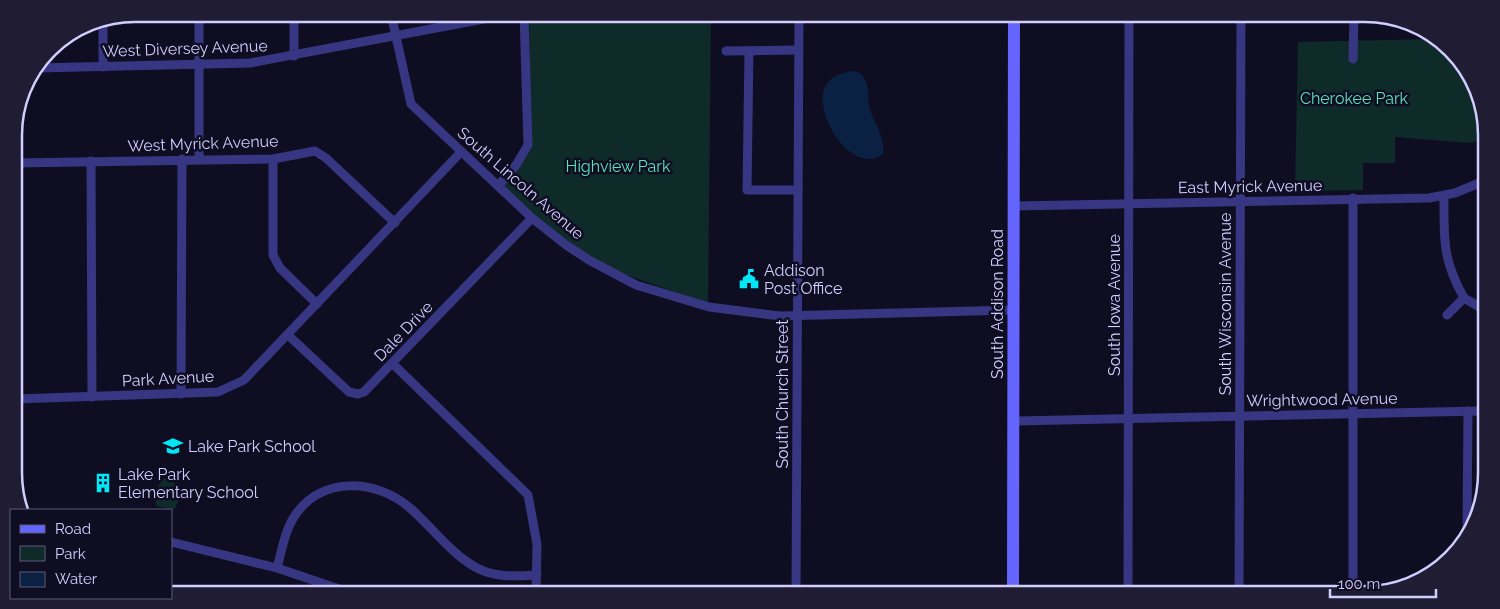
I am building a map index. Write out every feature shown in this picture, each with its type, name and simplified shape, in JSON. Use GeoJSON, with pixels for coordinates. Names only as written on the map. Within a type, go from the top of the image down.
{"type":"FeatureCollection","features":[{"type":"Feature","properties":{"kind":"street","name":"South Church Street"},"geometry":{"type":"LineString","coordinates":[[796,586],[799,22]]}},
{"type":"Feature","properties":{"kind":"street","name":"South Addison Road"},"geometry":{"type":"LineString","coordinates":[[1012,586],[1014,22]]}},
{"type":"Feature","properties":{"kind":"street","name":"South Iowa Avenue"},"geometry":{"type":"LineString","coordinates":[[1128,586],[1130,418],[1129,22]]}},
{"type":"Feature","properties":{"kind":"street","name":"South Wisconsin Avenue"},"geometry":{"type":"LineString","coordinates":[[1239,586],[1241,22]]}},
{"type":"Feature","properties":{"kind":"street"},"geometry":{"type":"LineString","coordinates":[[1353,59],[1354,22]]}},
{"type":"Feature","properties":{"kind":"street"},"geometry":{"type":"LineString","coordinates":[[199,23],[199,159]]}},
{"type":"Feature","properties":{"kind":"street"},"geometry":{"type":"LineString","coordinates":[[294,23],[294,56]]}},
{"type":"Feature","properties":{"kind":"street","name":"South Lincoln Avenue"},"geometry":{"type":"LineString","coordinates":[[393,23],[411,104],[532,218],[566,245],[589,260],[651,291],[715,308],[797,316],[1013,310]]}},
{"type":"Feature","properties":{"kind":"street","name":"West Diversey Avenue"},"geometry":{"type":"LineString","coordinates":[[45,68],[250,63],[396,36],[455,23]]}},
{"type":"Feature","properties":{"kind":"street"},"geometry":{"type":"LineString","coordinates":[[498,186],[516,165],[528,146],[524,23]]}},
{"type":"Feature","properties":{"kind":"street"},"geometry":{"type":"LineString","coordinates":[[102,67],[103,27]]}},
{"type":"Feature","properties":{"kind":"street"},"geometry":{"type":"LineString","coordinates":[[726,51],[798,50]]}},
{"type":"Feature","properties":{"kind":"street"},"geometry":{"type":"LineString","coordinates":[[748,51],[747,190],[798,190]]}},
{"type":"Feature","properties":{"kind":"street","name":"West Myrick Avenue"},"geometry":{"type":"LineString","coordinates":[[23,163],[273,159],[315,150],[394,223]]}},
{"type":"Feature","properties":{"kind":"street","name":"Park Avenue"},"geometry":{"type":"LineString","coordinates":[[22,399],[218,392],[244,380],[461,152]]}},
{"type":"Feature","properties":{"kind":"street"},"geometry":{"type":"LineString","coordinates":[[181,394],[182,159]]}},
{"type":"Feature","properties":{"kind":"street"},"geometry":{"type":"LineString","coordinates":[[273,159],[272,249],[275,261],[317,304]]}},
{"type":"Feature","properties":{"kind":"street"},"geometry":{"type":"LineString","coordinates":[[91,161],[92,397]]}},
{"type":"Feature","properties":{"kind":"street","name":"East Myrick Avenue"},"geometry":{"type":"LineString","coordinates":[[1013,206],[1240,200],[1429,198],[1444,196],[1478,183]]}},
{"type":"Feature","properties":{"kind":"street"},"geometry":{"type":"LineString","coordinates":[[1444,196],[1445,253],[1450,270],[1464,298],[1478,307]]}},
{"type":"Feature","properties":{"kind":"street"},"geometry":{"type":"LineString","coordinates":[[1353,198],[1353,586]]}},
{"type":"Feature","properties":{"kind":"street","name":"Dale Drive"},"geometry":{"type":"LineString","coordinates":[[288,335],[353,394],[364,392],[394,364],[532,218]]}},
{"type":"Feature","properties":{"kind":"street"},"geometry":{"type":"LineString","coordinates":[[1448,315],[1464,298]]}},
{"type":"Feature","properties":{"kind":"street"},"geometry":{"type":"LineString","coordinates":[[394,364],[528,495],[536,526],[536,586]]}},
{"type":"Feature","properties":{"kind":"street"},"geometry":{"type":"LineString","coordinates":[[1467,522],[1468,411]]}},
{"type":"Feature","properties":{"kind":"street","name":"Wrightwood Avenue"},"geometry":{"type":"LineString","coordinates":[[1013,421],[1478,411]]}},
{"type":"Feature","properties":{"kind":"street"},"geometry":{"type":"LineString","coordinates":[[277,568],[290,523],[303,505],[322,492],[354,486],[376,489],[397,498],[458,555],[476,568],[500,576],[537,575]]}},
{"type":"Feature","properties":{"kind":"street"},"geometry":{"type":"LineString","coordinates":[[172,542],[277,568],[330,586]]}},
{"type":"Feature","properties":{"kind":"green space","name":"Highview Park"},"geometry":{"type":"Polygon","coordinates":[[[529,23],[711,23],[708,304],[613,270],[564,240],[502,186],[531,135],[529,23]]]}},
{"type":"Feature","properties":{"kind":"green space","name":"Cherokee Park"},"geometry":{"type":"Polygon","coordinates":[[[1423,39],[1439,50],[1450,61],[1466,85],[1474,106],[1478,141],[1470,143],[1395,137],[1395,163],[1363,163],[1363,190],[1295,191],[1298,42],[1423,39]]]}},
{"type":"Feature","properties":{"kind":"green space"},"geometry":{"type":"Polygon","coordinates":[[[165,478],[175,483],[182,493],[175,509],[156,506],[155,494],[161,480],[165,478]]]}},
{"type":"Feature","properties":{"kind":"water"},"geometry":{"type":"Polygon","coordinates":[[[851,71],[860,73],[866,81],[868,102],[881,135],[883,154],[870,159],[857,156],[845,147],[835,135],[827,120],[823,104],[824,91],[830,80],[837,75],[851,71]]]}},
{"type":"Feature","properties":{"kind":"place","name":"Addison Post Office"},"geometry":{"type":"Point","coordinates":[749,279]}},
{"type":"Feature","properties":{"kind":"place","name":"Lake Park School"},"geometry":{"type":"Point","coordinates":[173,446]}},
{"type":"Feature","properties":{"kind":"place","name":"Lake Park Elementary School"},"geometry":{"type":"Point","coordinates":[103,483]}}]}
